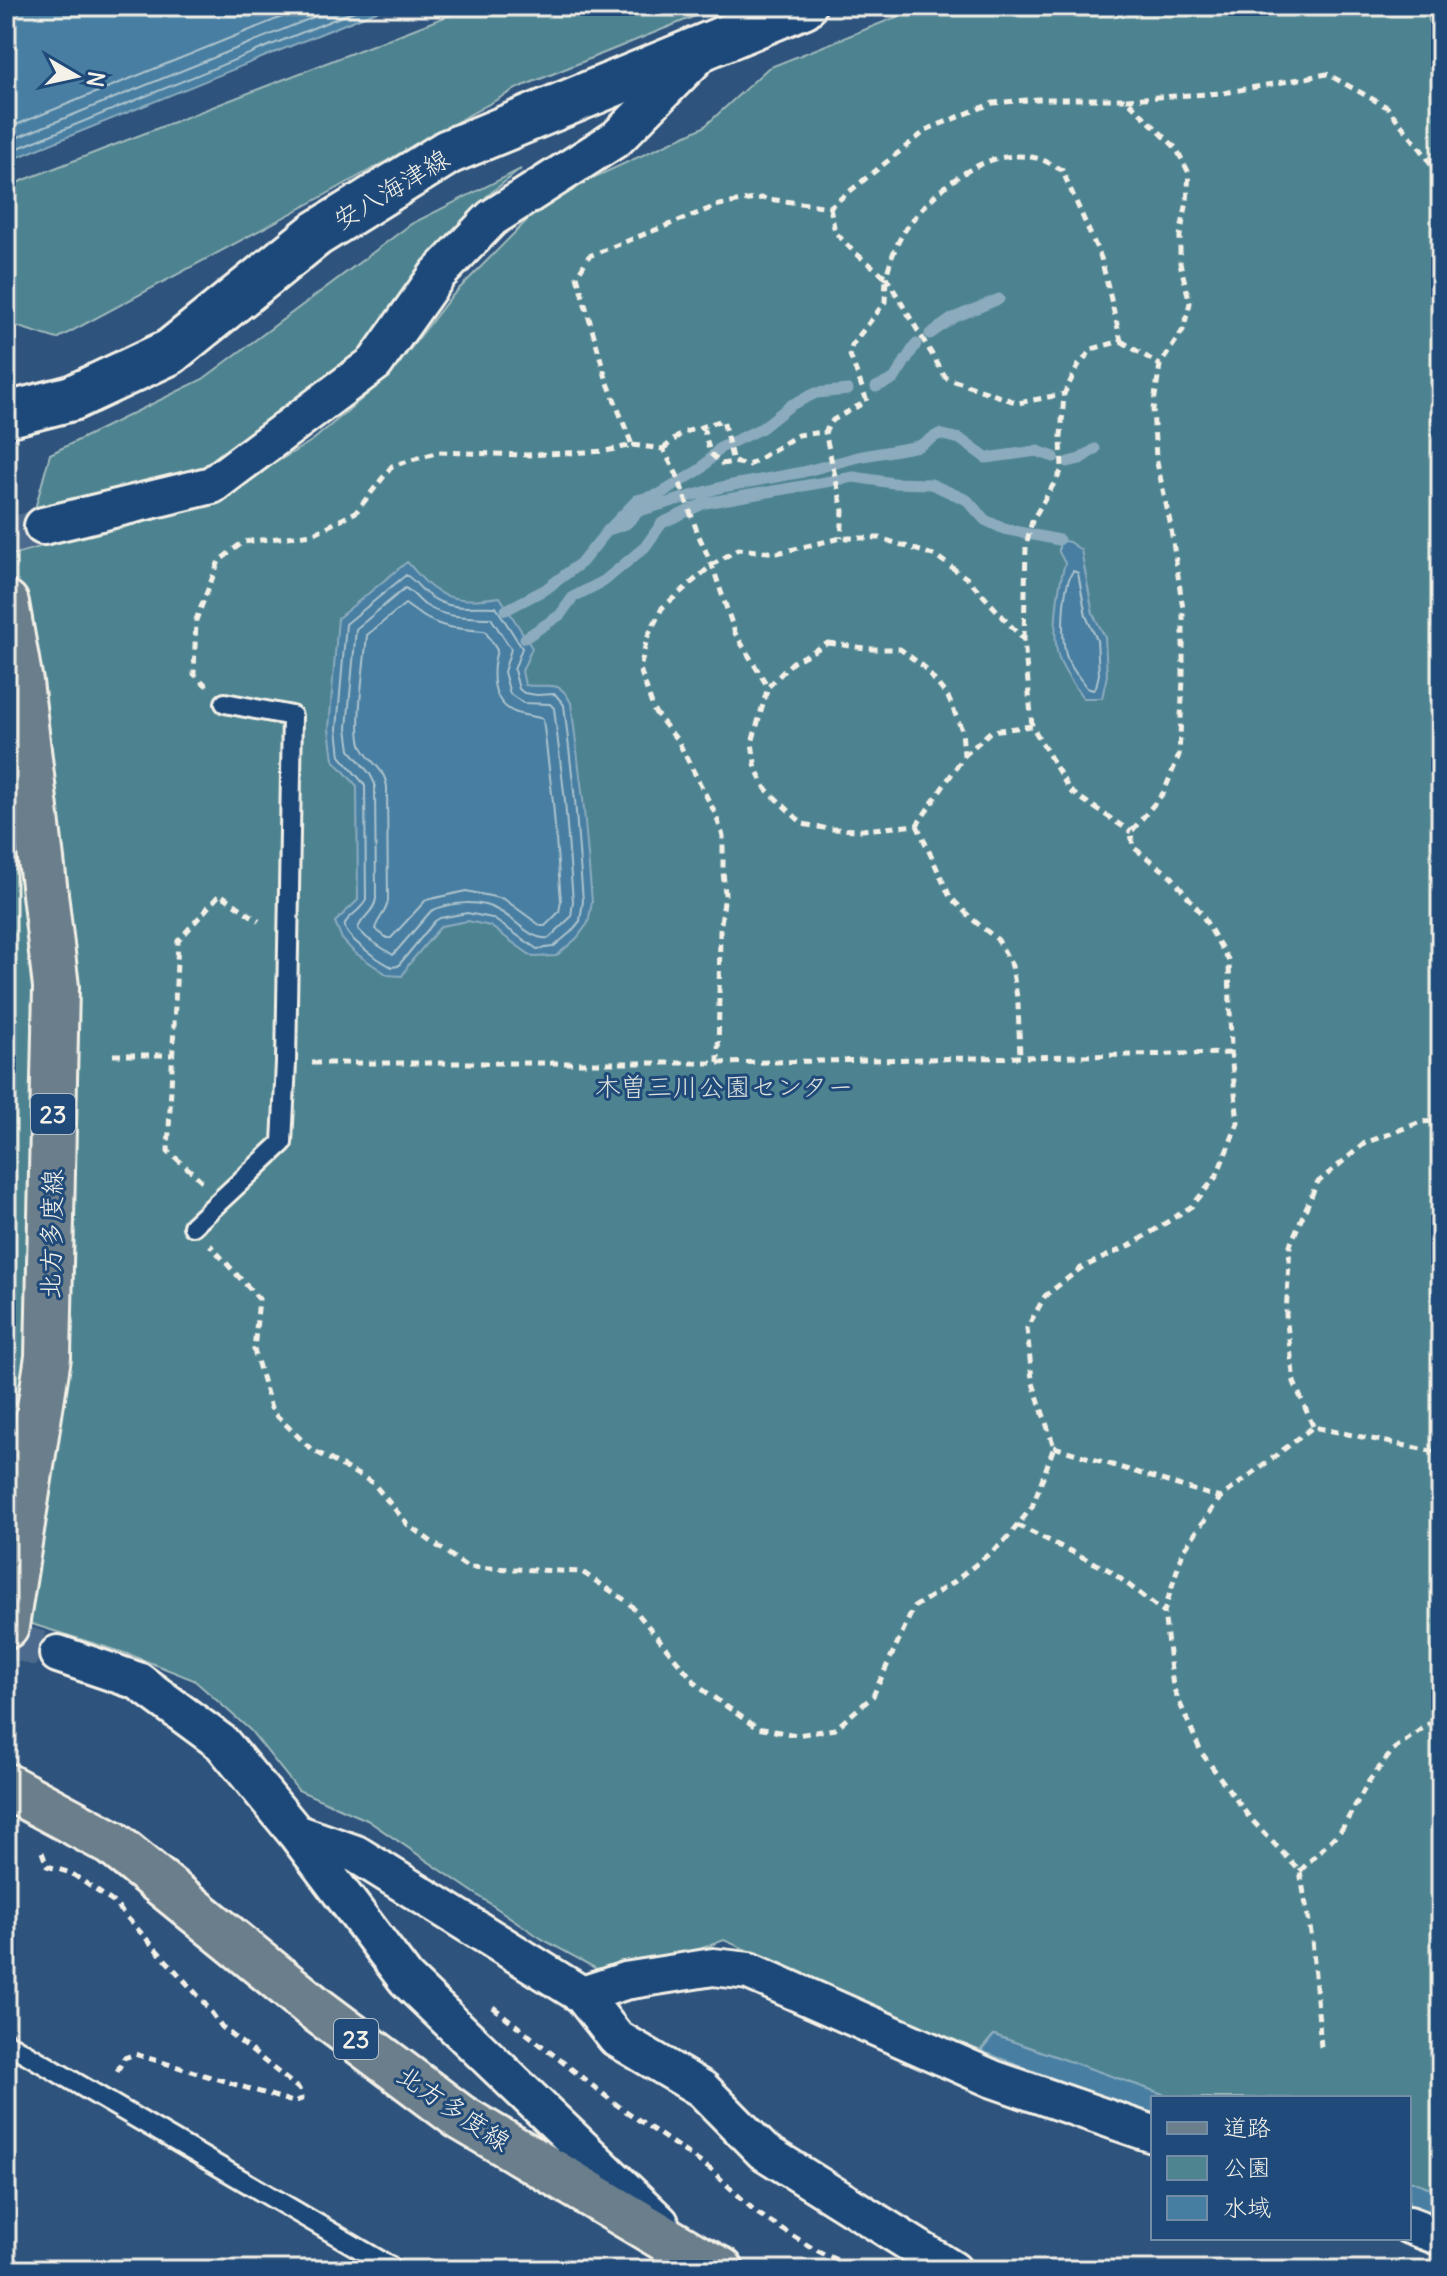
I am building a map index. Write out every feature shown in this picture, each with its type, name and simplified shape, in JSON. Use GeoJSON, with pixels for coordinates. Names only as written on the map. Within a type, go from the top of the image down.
{"type":"FeatureCollection","features":[{"type":"Feature","properties":{"kind":"main road","name":"安八海津線"},"geometry":{"type":"LineString","coordinates":[[6,415],[72,398],[170,352],[316,234],[448,152],[803,6]]}},
{"type":"Feature","properties":{"kind":"main road","name":"北方多度線"},"geometry":{"type":"LineString","coordinates":[[6,603],[20,682],[56,987],[48,1357],[6,1626]]}},
{"type":"Feature","properties":{"kind":"main road","name":"北方多度線"},"geometry":{"type":"LineString","coordinates":[[6,1786],[112,1843],[316,2009],[460,2117],[709,2264]]}},
{"type":"Feature","properties":{"kind":"street"},"geometry":{"type":"LineString","coordinates":[[43,526],[212,485],[375,363],[438,274],[492,218],[617,138],[711,43]]}},
{"type":"Feature","properties":{"kind":"street"},"geometry":{"type":"LineString","coordinates":[[58,1654],[138,1681],[222,1743],[296,1833],[406,1979],[709,2264]]}},
{"type":"Feature","properties":{"kind":"street"},"geometry":{"type":"LineString","coordinates":[[296,1833],[356,1854],[582,1995],[616,2038],[702,2089],[763,2151],[953,2270]]}},
{"type":"Feature","properties":{"kind":"street"},"geometry":{"type":"LineString","coordinates":[[582,1995],[625,1981],[713,1967],[749,1971],[993,2079],[1151,2133]]}},
{"type":"Feature","properties":{"kind":"street"},"geometry":{"type":"LineString","coordinates":[[1411,2226],[1441,2237]]}},
{"type":"Feature","properties":{"kind":"lane"},"geometry":{"type":"LineString","coordinates":[[193,1226],[282,1143],[292,716],[225,703]]}},
{"type":"Feature","properties":{"kind":"lane"},"geometry":{"type":"LineString","coordinates":[[6,2042],[396,2270]]}},
{"type":"Feature","properties":{"kind":"path"},"geometry":{"type":"LineString","coordinates":[[632,445],[606,378],[577,276],[589,256],[719,205],[761,198],[830,207],[928,129],[993,103],[1223,93],[1327,74],[1387,107],[1427,157],[1441,188]]}},
{"type":"Feature","properties":{"kind":"path"},"geometry":{"type":"LineString","coordinates":[[193,1226],[259,1299],[254,1350],[272,1411],[311,1449],[373,1483],[408,1525],[467,1567],[582,1572],[628,1602],[699,1687],[757,1728],[797,1735],[835,1729],[873,1696],[914,1607],[954,1582],[1005,1541],[1032,1507],[1054,1447],[1032,1380],[1027,1328],[1045,1296],[1081,1268],[1133,1244],[1192,1206],[1216,1177],[1238,1123],[1231,1053],[1229,961],[1201,913],[1172,877],[1133,847],[1131,832],[1164,792],[1179,755],[1183,609],[1170,522],[1156,458],[1153,409],[1160,365],[1183,330],[1190,303],[1180,263],[1180,235],[1189,173],[1176,148],[1126,99]]}},
{"type":"Feature","properties":{"kind":"path"},"geometry":{"type":"LineString","coordinates":[[841,538],[843,511],[825,432],[833,420],[867,401],[850,355],[852,345],[885,302],[886,277],[893,251],[908,226],[952,180],[985,162],[1013,156],[1040,159],[1062,170],[1101,258],[1121,341],[1160,365]]}},
{"type":"Feature","properties":{"kind":"path"},"geometry":{"type":"LineString","coordinates":[[830,207],[835,232],[854,252],[886,277],[946,378],[1018,403],[1064,394]]}},
{"type":"Feature","properties":{"kind":"path"},"geometry":{"type":"LineString","coordinates":[[1121,341],[1092,349],[1078,366],[1064,394],[1062,470],[1032,521],[1026,546],[1024,640],[1032,726],[1070,791],[1131,832]]}},
{"type":"Feature","properties":{"kind":"path"},"geometry":{"type":"LineString","coordinates":[[225,703],[194,674],[196,620],[219,561],[243,542],[313,534],[356,512],[392,466],[439,452],[527,455],[606,451],[632,445],[663,449],[682,433],[723,420],[733,462]]}},
{"type":"Feature","properties":{"kind":"path"},"geometry":{"type":"LineString","coordinates":[[703,427],[710,453],[722,464],[733,462],[749,465],[798,435],[825,432]]}},
{"type":"Feature","properties":{"kind":"path"},"geometry":{"type":"LineString","coordinates":[[663,449],[677,475],[735,633],[768,687]]}},
{"type":"Feature","properties":{"kind":"path"},"geometry":{"type":"LineString","coordinates":[[718,1063],[720,931],[725,894],[723,836],[715,813],[678,741],[654,711],[640,669],[647,638],[662,608],[712,565],[738,549],[777,553],[841,538],[880,538],[936,556],[968,579],[1024,640]]}},
{"type":"Feature","properties":{"kind":"path"},"geometry":{"type":"LineString","coordinates":[[917,825],[861,830],[803,824],[766,789],[756,769],[752,743],[768,687],[793,662],[828,643],[900,649],[923,666],[948,697],[962,730],[964,756]]}},
{"type":"Feature","properties":{"kind":"path"},"geometry":{"type":"LineString","coordinates":[[917,825],[964,756],[991,731],[1032,726]]}},
{"type":"Feature","properties":{"kind":"path"},"geometry":{"type":"LineString","coordinates":[[917,825],[950,897],[998,940],[1012,966],[1018,1004],[1020,1057]]}},
{"type":"Feature","properties":{"kind":"path"},"geometry":{"type":"LineString","coordinates":[[222,1199],[168,1151],[178,941],[220,894],[287,939]]}},
{"type":"Feature","properties":{"kind":"path"},"geometry":{"type":"LineString","coordinates":[[286,1063],[718,1063],[1231,1053]]}},
{"type":"Feature","properties":{"kind":"path"},"geometry":{"type":"LineString","coordinates":[[113,1055],[172,1055]]}},
{"type":"Feature","properties":{"kind":"path"},"geometry":{"type":"LineString","coordinates":[[1313,1427],[1294,1382],[1286,1315],[1290,1245],[1317,1183],[1365,1143],[1421,1122],[1441,1121]]}},
{"type":"Feature","properties":{"kind":"path"},"geometry":{"type":"LineString","coordinates":[[1321,2047],[1312,1939],[1300,1871],[1249,1817],[1201,1752],[1173,1687],[1164,1612],[1183,1551],[1220,1498],[1313,1427],[1441,1453]]}},
{"type":"Feature","properties":{"kind":"path"},"geometry":{"type":"LineString","coordinates":[[1054,1447],[1220,1498]]}},
{"type":"Feature","properties":{"kind":"path"},"geometry":{"type":"LineString","coordinates":[[1017,1525],[1109,1570],[1164,1612]]}},
{"type":"Feature","properties":{"kind":"path"},"geometry":{"type":"LineString","coordinates":[[1300,1871],[1342,1829],[1369,1781],[1394,1749],[1430,1723]]}},
{"type":"Feature","properties":{"kind":"path"},"geometry":{"type":"LineString","coordinates":[[39,1843],[47,1866],[71,1873],[113,1902],[202,2000],[222,2027],[299,2089],[302,2099],[293,2102],[135,2054],[124,2058],[103,2099]]}},
{"type":"Feature","properties":{"kind":"path"},"geometry":{"type":"LineString","coordinates":[[486,2001],[617,2105],[710,2169],[757,2213],[812,2248],[857,2270]]}},
{"type":"Feature","properties":{"kind":"green space"},"geometry":{"type":"Polygon","coordinates":[[[473,6],[720,6],[518,88],[57,339],[6,323],[6,187],[473,6]]]}},
{"type":"Feature","properties":{"kind":"green space","name":"木曽三川公園センター"},"geometry":{"type":"Polygon","coordinates":[[[924,6],[1423,6],[1441,48],[1441,2192],[1411,2181],[1411,2096],[1168,2096],[994,2035],[980,2051],[724,1940],[641,1971],[604,1973],[542,1939],[367,1820],[298,1790],[250,1730],[194,1680],[131,1655],[6,1616],[6,556],[214,500],[313,440],[390,375],[450,298],[549,198],[704,127],[768,68],[924,6]]]}},
{"type":"Feature","properties":{"kind":"green space"},"geometry":{"type":"Polygon","coordinates":[[[521,169],[487,196],[422,266],[371,346],[207,467],[35,509],[50,454],[203,379],[411,224],[521,169]]]}},
{"type":"Feature","properties":{"kind":"water"},"geometry":{"type":"Polygon","coordinates":[[[6,6],[389,6],[6,162],[6,6]]]}},
{"type":"Feature","properties":{"kind":"water"},"geometry":{"type":"Polygon","coordinates":[[[1059,540],[1081,550],[1093,614],[1105,637],[1107,675],[1102,698],[1083,698],[1059,659],[1056,611],[1065,563],[1059,552],[1059,540]]]}},
{"type":"Feature","properties":{"kind":"water"},"geometry":{"type":"Polygon","coordinates":[[[407,562],[435,590],[450,597],[467,600],[500,597],[532,648],[522,671],[525,685],[557,687],[571,703],[592,902],[588,923],[577,938],[556,956],[533,957],[490,926],[468,921],[441,926],[402,976],[388,975],[354,952],[342,939],[335,922],[358,900],[357,786],[333,759],[329,729],[338,618],[407,562]]]}},
{"type":"Feature","properties":{"kind":"water"},"geometry":{"type":"Polygon","coordinates":[[[994,2035],[1168,2096],[1151,2096],[1151,2115],[981,2051],[994,2035]]]}},
{"type":"Feature","properties":{"kind":"water"},"geometry":{"type":"Polygon","coordinates":[[[1411,2181],[1441,2192],[1441,2219],[1411,2209],[1411,2181]]]}},
{"type":"Feature","properties":{"kind":"waterway"},"geometry":{"type":"LineString","coordinates":[[930,334],[953,318],[999,299]]}},
{"type":"Feature","properties":{"kind":"waterway"},"geometry":{"type":"LineString","coordinates":[[876,387],[894,379],[916,344]]}},
{"type":"Feature","properties":{"kind":"waterway"},"geometry":{"type":"LineString","coordinates":[[612,526],[637,500],[660,494],[701,469],[720,448],[762,428],[791,405],[816,393],[848,390]]}},
{"type":"Feature","properties":{"kind":"waterway"},"geometry":{"type":"LineString","coordinates":[[506,610],[546,589],[582,562],[608,530],[626,524],[639,511],[722,487],[919,446],[939,434],[960,439],[986,458],[1037,451],[1054,457]]}},
{"type":"Feature","properties":{"kind":"waterway"},"geometry":{"type":"LineString","coordinates":[[1068,462],[1080,459],[1095,449]]}},
{"type":"Feature","properties":{"kind":"waterway"},"geometry":{"type":"LineString","coordinates":[[525,638],[560,615],[573,597],[604,581],[645,547],[662,523],[705,503],[854,477],[893,483],[931,484],[967,500],[985,520],[1004,529],[1059,540]]}},
{"type":"Feature","properties":{"kind":"tunnel"},"geometry":{"type":"LineString","coordinates":[[6,537],[43,526]]}},
{"type":"Feature","properties":{"kind":"tunnel"},"geometry":{"type":"LineString","coordinates":[[6,1639],[58,1654]]}}]}
